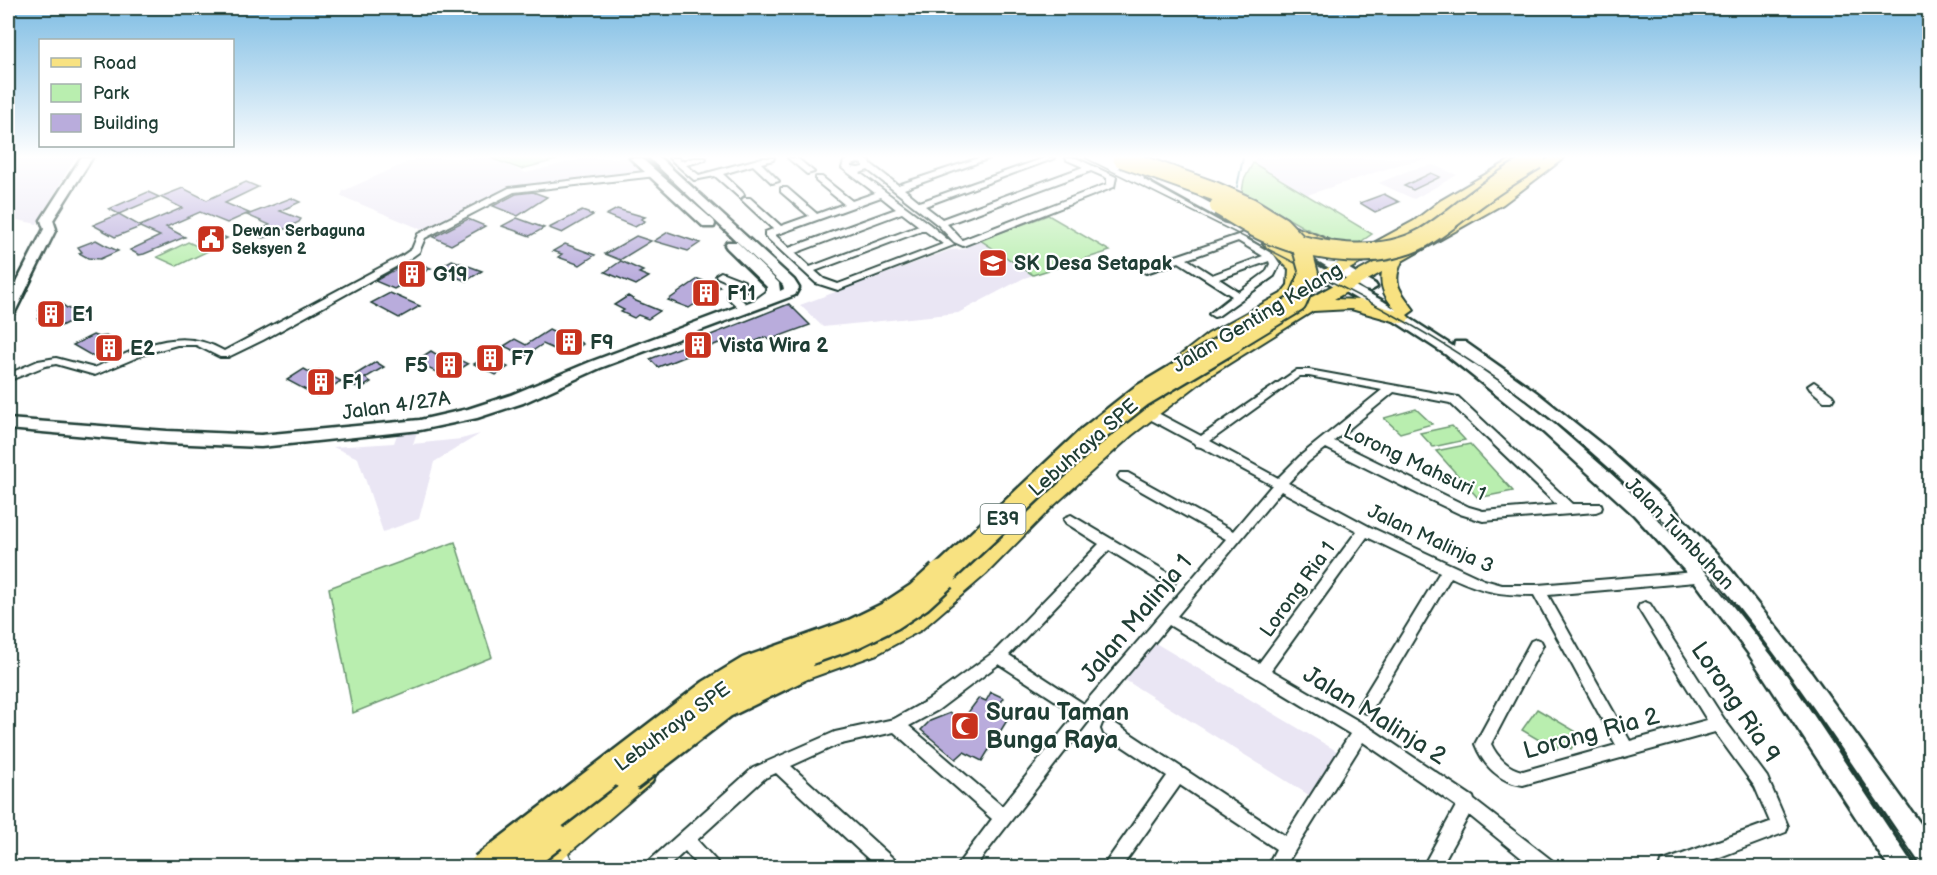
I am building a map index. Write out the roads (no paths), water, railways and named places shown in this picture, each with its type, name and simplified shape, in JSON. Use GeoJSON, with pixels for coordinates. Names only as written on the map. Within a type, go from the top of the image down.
{"type":"FeatureCollection","features":[{"type":"Feature","properties":{"kind":"highway"},"geometry":{"type":"LineString","coordinates":[[1203,199],[1259,229],[1283,239],[1338,251],[1368,251],[1395,248],[1415,242],[1478,199]]}},
{"type":"Feature","properties":{"kind":"highway","name":"Lebuhraya SPE"},"geometry":{"type":"LineString","coordinates":[[484,867],[551,849],[711,694],[749,671],[853,634],[890,616],[919,597],[1089,437],[1141,396],[1297,303],[1305,292],[1310,267],[1302,249],[1279,223],[1235,199]]}},
{"type":"Feature","properties":{"kind":"highway","name":"Lebuhraya SPE"},"geometry":{"type":"LineString","coordinates":[[511,867],[723,704],[794,668],[881,635],[932,606],[1066,476],[1151,404],[1311,302],[1320,287],[1321,270],[1312,246],[1291,225],[1247,199]]}},
{"type":"Feature","properties":{"kind":"highway"},"geometry":{"type":"LineString","coordinates":[[466,867],[551,849]]}},
{"type":"Feature","properties":{"kind":"main road"},"geometry":{"type":"LineString","coordinates":[[8,312],[50,229],[47,220],[60,199]]}},
{"type":"Feature","properties":{"kind":"main road","name":"Jalan 4/27A"},"geometry":{"type":"LineString","coordinates":[[8,423],[167,437],[239,438],[261,441],[420,425],[497,406],[546,388],[552,382],[786,295],[792,288],[789,283],[687,199]]}},
{"type":"Feature","properties":{"kind":"main road","name":"Jalan 4/27A"},"geometry":{"type":"LineString","coordinates":[[692,199],[701,209]]}},
{"type":"Feature","properties":{"kind":"main road"},"geometry":{"type":"LineString","coordinates":[[1200,199],[1317,254],[1333,272]]}},
{"type":"Feature","properties":{"kind":"main road"},"geometry":{"type":"LineString","coordinates":[[1212,199],[1259,227],[1349,253],[1365,254]]}},
{"type":"Feature","properties":{"kind":"main road","name":"Jalan Genting Kelang"},"geometry":{"type":"LineString","coordinates":[[476,867],[540,823],[670,717],[724,677],[788,643],[860,616],[911,591],[957,555],[1073,445],[1132,395],[1214,338],[1419,224],[1456,199]]}},
{"type":"Feature","properties":{"kind":"main road"},"geometry":{"type":"LineString","coordinates":[[1474,199],[1498,201]]}},
{"type":"Feature","properties":{"kind":"main road","name":"Jalan Genting Kelang"},"geometry":{"type":"LineString","coordinates":[[529,867],[698,728],[736,701],[790,675],[875,644],[894,635],[932,609],[1095,456],[1125,430],[1203,372],[1307,307],[1395,260],[1501,199]]}},
{"type":"Feature","properties":{"kind":"main road"},"geometry":{"type":"LineString","coordinates":[[1259,227],[1271,250],[1297,268],[1297,282],[1287,297]]}},
{"type":"Feature","properties":{"kind":"main road"},"geometry":{"type":"LineString","coordinates":[[1271,250],[1333,272]]}},
{"type":"Feature","properties":{"kind":"main road"},"geometry":{"type":"LineString","coordinates":[[1303,262],[1317,263],[1320,260],[1317,254]]}},
{"type":"Feature","properties":{"kind":"main road"},"geometry":{"type":"LineString","coordinates":[[1395,260],[1388,274],[1387,283],[1403,314]]}},
{"type":"Feature","properties":{"kind":"main road","name":"Jalan Tumbuhan"},"geometry":{"type":"LineString","coordinates":[[1333,272],[1403,314],[1620,481],[1661,520],[1771,632],[1929,858]]}},
{"type":"Feature","properties":{"kind":"main road"},"geometry":{"type":"LineString","coordinates":[[1307,307],[1336,303],[1355,304],[1403,314]]}},
{"type":"Feature","properties":{"kind":"main road","name":"Jalan Tumbuhan"},"geometry":{"type":"LineString","coordinates":[[1661,520],[1701,576],[1728,590],[1750,641],[1903,867]]}},
{"type":"Feature","properties":{"kind":"main road"},"geometry":{"type":"LineString","coordinates":[[860,616],[876,618],[885,626],[882,638],[875,644]]}},
{"type":"Feature","properties":{"kind":"street"},"geometry":{"type":"LineString","coordinates":[[8,378],[53,361],[64,362],[84,371],[95,372],[174,343],[189,341],[206,344],[224,355],[405,258],[416,250],[421,236],[495,199]]}},
{"type":"Feature","properties":{"kind":"street"},"geometry":{"type":"LineString","coordinates":[[744,199],[778,229]]}},
{"type":"Feature","properties":{"kind":"street"},"geometry":{"type":"LineString","coordinates":[[794,199],[815,217]]}},
{"type":"Feature","properties":{"kind":"street"},"geometry":{"type":"LineString","coordinates":[[843,199],[851,205]]}},
{"type":"Feature","properties":{"kind":"street"},"geometry":{"type":"LineString","coordinates":[[868,199],[768,234],[820,281],[837,287],[1074,199]]}},
{"type":"Feature","properties":{"kind":"street"},"geometry":{"type":"LineString","coordinates":[[888,199],[954,244]]}},
{"type":"Feature","properties":{"kind":"street"},"geometry":{"type":"LineString","coordinates":[[909,199],[941,223],[954,244]]}},
{"type":"Feature","properties":{"kind":"street"},"geometry":{"type":"LineString","coordinates":[[918,206],[938,199]]}},
{"type":"Feature","properties":{"kind":"street"},"geometry":{"type":"LineString","coordinates":[[941,223],[1006,199]]}},
{"type":"Feature","properties":{"kind":"street"},"geometry":{"type":"LineString","coordinates":[[788,252],[903,210]]}},
{"type":"Feature","properties":{"kind":"street"},"geometry":{"type":"LineString","coordinates":[[810,270],[926,226]]}},
{"type":"Feature","properties":{"kind":"street"},"geometry":{"type":"LineString","coordinates":[[1146,270],[1239,238],[1259,227]]}},
{"type":"Feature","properties":{"kind":"street"},"geometry":{"type":"LineString","coordinates":[[1239,238],[1271,250]]}},
{"type":"Feature","properties":{"kind":"street"},"geometry":{"type":"LineString","coordinates":[[1210,279],[1271,250]]}},
{"type":"Feature","properties":{"kind":"street"},"geometry":{"type":"LineString","coordinates":[[1214,314],[1270,274],[1275,264],[1271,250]]}},
{"type":"Feature","properties":{"kind":"street"},"geometry":{"type":"LineString","coordinates":[[1179,258],[1240,297]]}},
{"type":"Feature","properties":{"kind":"street"},"geometry":{"type":"LineString","coordinates":[[721,275],[740,283],[741,290],[732,296],[749,308]]}},
{"type":"Feature","properties":{"kind":"street"},"geometry":{"type":"LineString","coordinates":[[1200,443],[1297,373],[1309,373],[1448,399],[1459,405],[1569,509]]}},
{"type":"Feature","properties":{"kind":"street"},"geometry":{"type":"LineString","coordinates":[[1814,386],[1828,398]]}},
{"type":"Feature","properties":{"kind":"street","name":"Jalan Malinja 1"},"geometry":{"type":"LineString","coordinates":[[963,867],[1086,713],[1279,485],[1325,442],[1392,388]]}},
{"type":"Feature","properties":{"kind":"street","name":"Jalan Malinja 3"},"geometry":{"type":"LineString","coordinates":[[1148,413],[1365,530],[1448,571],[1495,589],[1538,590],[1701,576],[1728,590]]}},
{"type":"Feature","properties":{"kind":"street","name":"Lorong Mahsuri 1"},"geometry":{"type":"LineString","coordinates":[[1325,442],[1472,513],[1498,517],[1596,507]]}},
{"type":"Feature","properties":{"kind":"street"},"geometry":{"type":"LineString","coordinates":[[1124,476],[1235,538]]}},
{"type":"Feature","properties":{"kind":"street"},"geometry":{"type":"LineString","coordinates":[[1071,520],[1169,580]]}},
{"type":"Feature","properties":{"kind":"street","name":"Lorong Ria 1"},"geometry":{"type":"LineString","coordinates":[[1261,672],[1365,530]]}},
{"type":"Feature","properties":{"kind":"street"},"geometry":{"type":"LineString","coordinates":[[654,867],[759,773],[835,739],[897,725],[933,705],[999,656],[1107,543]]}},
{"type":"Feature","properties":{"kind":"street"},"geometry":{"type":"LineString","coordinates":[[1366,706],[1448,571]]}},
{"type":"Feature","properties":{"kind":"street"},"geometry":{"type":"LineString","coordinates":[[1538,590],[1626,749]]}},
{"type":"Feature","properties":{"kind":"street","name":"Lorong Ria 9"},"geometry":{"type":"LineString","coordinates":[[1645,608],[1718,724],[1761,782],[1780,826],[1666,867]]}},
{"type":"Feature","properties":{"kind":"street","name":"Jalan Malinja 2"},"geometry":{"type":"LineString","coordinates":[[1167,617],[1360,731],[1467,802],[1548,867]]}},
{"type":"Feature","properties":{"kind":"street","name":"Lorong Ria 2"},"geometry":{"type":"LineString","coordinates":[[1536,645],[1483,744],[1485,752],[1512,776],[1521,778],[1718,724]]}},
{"type":"Feature","properties":{"kind":"street"},"geometry":{"type":"LineString","coordinates":[[999,656],[1086,713]]}},
{"type":"Feature","properties":{"kind":"street"},"geometry":{"type":"LineString","coordinates":[[897,725],[1003,818]]}},
{"type":"Feature","properties":{"kind":"street"},"geometry":{"type":"LineString","coordinates":[[1110,729],[1287,847]]}},
{"type":"Feature","properties":{"kind":"street"},"geometry":{"type":"LineString","coordinates":[[1274,867],[1360,731]]}},
{"type":"Feature","properties":{"kind":"street"},"geometry":{"type":"LineString","coordinates":[[777,764],[891,867]]}},
{"type":"Feature","properties":{"kind":"street"},"geometry":{"type":"LineString","coordinates":[[1110,867],[1178,774]]}},
{"type":"Feature","properties":{"kind":"street"},"geometry":{"type":"LineString","coordinates":[[1430,867],[1467,802]]}},
{"type":"Feature","properties":{"kind":"street"},"geometry":{"type":"LineString","coordinates":[[686,840],[711,867]]}},
{"type":"Feature","properties":{"kind":"tram line"},"geometry":{"type":"LineString","coordinates":[[1167,199],[1353,293],[1425,333],[1494,377],[1577,441],[1600,462],[1646,507],[1711,577]]}},
{"type":"Feature","properties":{"kind":"tram line"},"geometry":{"type":"LineString","coordinates":[[1710,576],[1792,680],[1919,868]]}},
{"type":"Feature","properties":{"kind":"place","name":"Dewan Serbaguna Seksyen 2"},"geometry":{"type":"Point","coordinates":[211,239]}},
{"type":"Feature","properties":{"kind":"place","name":"SK Desa Setapak"},"geometry":{"type":"Point","coordinates":[993,263]}},
{"type":"Feature","properties":{"kind":"place","name":"G19"},"geometry":{"type":"Point","coordinates":[412,274]}},
{"type":"Feature","properties":{"kind":"place","name":"F11"},"geometry":{"type":"Point","coordinates":[706,293]}},
{"type":"Feature","properties":{"kind":"place","name":"E1"},"geometry":{"type":"Point","coordinates":[51,314]}},
{"type":"Feature","properties":{"kind":"place","name":"F9"},"geometry":{"type":"Point","coordinates":[569,342]}},
{"type":"Feature","properties":{"kind":"place","name":"Vista Wira 2"},"geometry":{"type":"Point","coordinates":[698,345]}},
{"type":"Feature","properties":{"kind":"place","name":"E2"},"geometry":{"type":"Point","coordinates":[109,348]}},
{"type":"Feature","properties":{"kind":"place","name":"F7"},"geometry":{"type":"Point","coordinates":[490,358]}},
{"type":"Feature","properties":{"kind":"place","name":"F5"},"geometry":{"type":"Point","coordinates":[449,365]}},
{"type":"Feature","properties":{"kind":"place","name":"F1"},"geometry":{"type":"Point","coordinates":[321,382]}},
{"type":"Feature","properties":{"kind":"place","name":"Surau Taman Bunga Raya"},"geometry":{"type":"Point","coordinates":[965,726]}}]}
